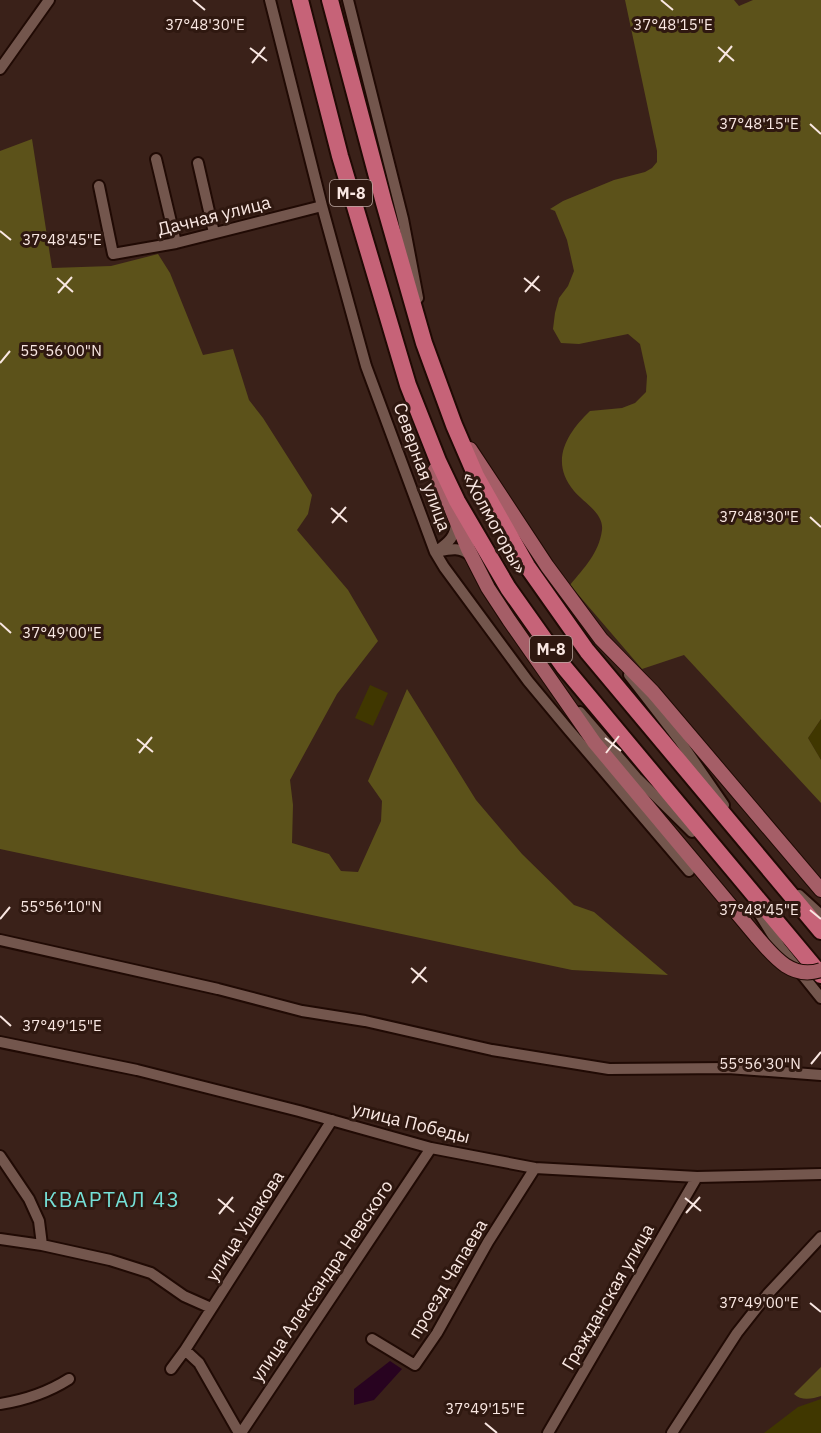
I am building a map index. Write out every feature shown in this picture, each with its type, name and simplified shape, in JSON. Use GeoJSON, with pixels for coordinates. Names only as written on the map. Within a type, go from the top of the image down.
{"type":"FeatureCollection","features":[{"type":"Feature","properties":{"kind":"highway","name":"«Холмогоры»"},"geometry":{"type":"LineString","coordinates":[[300,0],[340,156],[408,385],[457,501],[485,552],[564,667],[821,975]]}},
{"type":"Feature","properties":{"kind":"highway","name":"«Холмогоры»"},"geometry":{"type":"LineString","coordinates":[[330,0],[378,183],[424,343],[454,425],[476,476],[512,541],[555,608],[613,683],[821,931]]}},
{"type":"Feature","properties":{"kind":"main road"},"geometry":{"type":"LineString","coordinates":[[417,410],[432,464],[456,523],[488,588],[601,750],[774,957],[794,971],[805,973],[821,969]]}},
{"type":"Feature","properties":{"kind":"main road"},"geometry":{"type":"LineString","coordinates":[[454,425],[547,566],[601,639],[653,692],[820,889]]}},
{"type":"Feature","properties":{"kind":"street"},"geometry":{"type":"LineString","coordinates":[[0,69],[49,0]]}},
{"type":"Feature","properties":{"kind":"street","name":"Северная улица"},"geometry":{"type":"LineString","coordinates":[[270,0],[322,206],[366,366],[435,552],[528,681],[689,871]]}},
{"type":"Feature","properties":{"kind":"street"},"geometry":{"type":"LineString","coordinates":[[348,0],[404,219],[416,282],[424,343]]}},
{"type":"Feature","properties":{"kind":"street"},"geometry":{"type":"LineString","coordinates":[[156,159],[176,243]]}},
{"type":"Feature","properties":{"kind":"street"},"geometry":{"type":"LineString","coordinates":[[198,163],[214,233]]}},
{"type":"Feature","properties":{"kind":"street","name":"Дачная улица"},"geometry":{"type":"LineString","coordinates":[[99,186],[112,254],[176,243],[322,206]]}},
{"type":"Feature","properties":{"kind":"street"},"geometry":{"type":"LineString","coordinates":[[435,552],[452,539],[456,532],[456,523]]}},
{"type":"Feature","properties":{"kind":"street"},"geometry":{"type":"LineString","coordinates":[[435,552],[453,548],[464,550],[473,558]]}},
{"type":"Feature","properties":{"kind":"street"},"geometry":{"type":"LineString","coordinates":[[601,639],[680,741],[723,802],[748,843]]}},
{"type":"Feature","properties":{"kind":"street"},"geometry":{"type":"LineString","coordinates":[[556,685],[638,778],[730,868],[780,947],[821,998]]}},
{"type":"Feature","properties":{"kind":"street"},"geometry":{"type":"LineString","coordinates":[[760,858],[821,915]]}},
{"type":"Feature","properties":{"kind":"street"},"geometry":{"type":"LineString","coordinates":[[0,940],[218,989],[302,1011],[365,1022],[492,1050],[609,1069],[728,1068],[821,1075]]}},
{"type":"Feature","properties":{"kind":"street","name":"улица Победы"},"geometry":{"type":"LineString","coordinates":[[0,1042],[137,1070],[431,1148],[535,1168],[697,1177],[821,1174]]}},
{"type":"Feature","properties":{"kind":"street","name":"улица Ушакова"},"geometry":{"type":"LineString","coordinates":[[171,1369],[332,1120]]}},
{"type":"Feature","properties":{"kind":"street","name":"улица Александра Невского"},"geometry":{"type":"LineString","coordinates":[[240,1433],[431,1148]]}},
{"type":"Feature","properties":{"kind":"street"},"geometry":{"type":"LineString","coordinates":[[0,1156],[29,1199],[39,1221],[42,1245]]}},
{"type":"Feature","properties":{"kind":"street","name":"проезд Чапаева"},"geometry":{"type":"LineString","coordinates":[[372,1339],[415,1365],[437,1333],[488,1242],[535,1168]]}},
{"type":"Feature","properties":{"kind":"street","name":"Гражданская улица"},"geometry":{"type":"LineString","coordinates":[[548,1433],[697,1177]]}},
{"type":"Feature","properties":{"kind":"street"},"geometry":{"type":"LineString","coordinates":[[672,1433],[737,1333],[767,1294],[821,1237]]}},
{"type":"Feature","properties":{"kind":"street"},"geometry":{"type":"LineString","coordinates":[[0,1239],[42,1245],[110,1260],[151,1273],[184,1296],[211,1308]]}},
{"type":"Feature","properties":{"kind":"street"},"geometry":{"type":"LineString","coordinates":[[185,1350],[199,1363],[240,1433]]}},
{"type":"Feature","properties":{"kind":"street"},"geometry":{"type":"LineString","coordinates":[[0,1404],[34,1397],[50,1391],[69,1379]]}},
{"type":"Feature","properties":{"kind":"shaded area"},"geometry":{"type":"Polygon","coordinates":[[[625,0],[734,0],[739,6],[753,0],[821,0],[821,719],[808,738],[821,760],[821,803],[684,655],[642,669],[570,585],[598,546],[602,524],[600,518],[574,491],[567,480],[563,469],[564,448],[574,429],[590,411],[622,408],[635,403],[646,392],[647,376],[640,344],[628,334],[579,344],[561,343],[553,329],[559,298],[568,286],[574,271],[567,240],[555,211],[550,209],[563,201],[614,180],[645,172],[657,162],[657,151],[625,0]]]}},
{"type":"Feature","properties":{"kind":"shaded area"},"geometry":{"type":"Polygon","coordinates":[[[32,139],[52,268],[111,266],[158,254],[170,273],[203,355],[233,349],[249,400],[312,495],[308,514],[297,530],[348,590],[378,641],[337,694],[290,780],[293,805],[292,843],[329,854],[341,871],[358,872],[381,821],[382,801],[368,781],[407,689],[476,800],[522,854],[574,905],[594,912],[668,975],[572,970],[0,849],[0,151],[32,139]]]}},
{"type":"Feature","properties":{"kind":"shaded area"},"geometry":{"type":"Polygon","coordinates":[[[370,685],[388,693],[373,726],[355,718],[370,685]]]}},
{"type":"Feature","properties":{"kind":"shaded area"},"geometry":{"type":"Polygon","coordinates":[[[821,719],[821,760],[808,738],[821,719]]]}},
{"type":"Feature","properties":{"kind":"shaded area"},"geometry":{"type":"Polygon","coordinates":[[[390,1361],[402,1369],[374,1400],[354,1405],[354,1389],[390,1361]]]}},
{"type":"Feature","properties":{"kind":"shaded area"},"geometry":{"type":"Polygon","coordinates":[[[821,1367],[821,1396],[810,1399],[794,1394],[821,1367]]]}},
{"type":"Feature","properties":{"kind":"shaded area"},"geometry":{"type":"Polygon","coordinates":[[[821,1399],[821,1433],[764,1433],[798,1407],[821,1399]]]}},
{"type":"Feature","properties":{"kind":"district","name":"КВАРТАЛ 43"},"geometry":{"type":"Point","coordinates":[112,1200]}}]}
